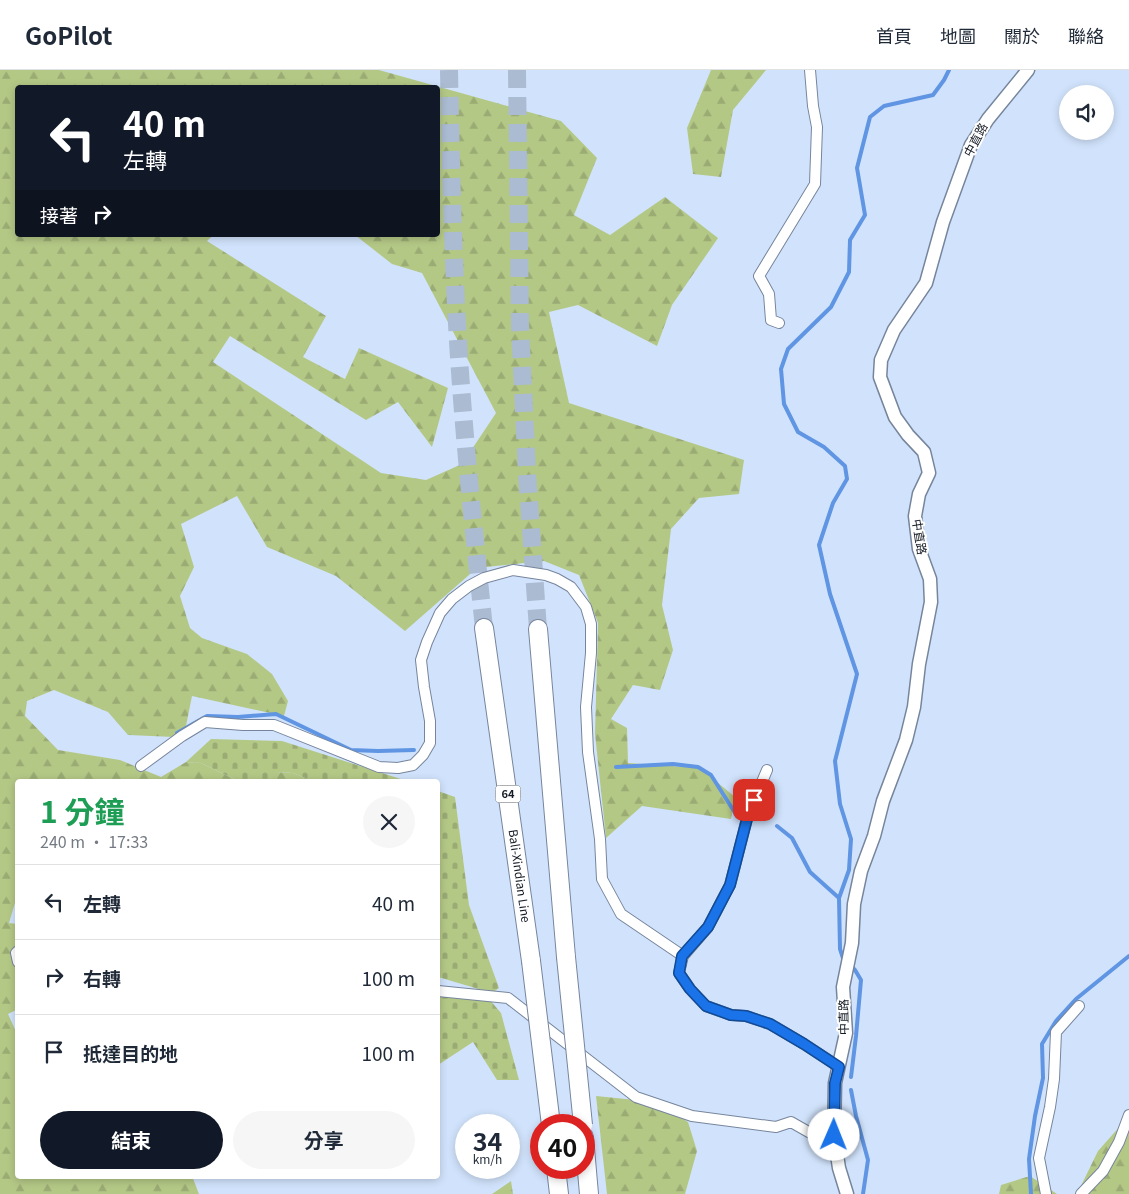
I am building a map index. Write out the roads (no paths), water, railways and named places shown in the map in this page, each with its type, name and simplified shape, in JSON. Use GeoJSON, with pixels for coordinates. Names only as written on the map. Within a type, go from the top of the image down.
{"type":"FeatureCollection","features":[{"type":"Feature","properties":{"kind":"highway","name":"Bali-Xindian Line"},"geometry":{"type":"LineString","coordinates":[[484,628],[531,961],[550,1114]]}},
{"type":"Feature","properties":{"kind":"highway"},"geometry":{"type":"LineString","coordinates":[[538,629],[566,957],[582,1114]]}},
{"type":"Feature","properties":{"kind":"highway"},"geometry":{"type":"LineString","coordinates":[[557,1179],[559,1194]]}},
{"type":"Feature","properties":{"kind":"highway"},"geometry":{"type":"LineString","coordinates":[[588,1179],[589,1194]]}},
{"type":"Feature","properties":{"kind":"street"},"geometry":{"type":"LineString","coordinates":[[779,323],[771,320],[769,294],[759,276],[815,184],[817,128],[810,70]]}},
{"type":"Feature","properties":{"kind":"street","name":"中直路"},"geometry":{"type":"LineString","coordinates":[[847,1194],[839,1168],[834,1135],[835,1083],[846,1033],[843,987],[852,943],[854,904],[861,871],[874,836],[883,801],[906,740],[914,706],[919,664],[931,602],[930,579],[919,549],[915,516],[919,494],[929,473],[924,452],[895,417],[880,377],[881,360],[894,330],[926,283],[942,222],[972,145],[988,119],[1028,70]]}},
{"type":"Feature","properties":{"kind":"street"},"geometry":{"type":"LineString","coordinates":[[141,766],[182,736],[206,722],[274,725],[379,767],[398,768],[413,765],[423,755],[430,743],[430,721],[421,660],[440,613],[463,590],[484,578],[512,570],[546,575],[571,587],[586,607],[591,624],[591,653],[586,707],[588,752],[600,838],[602,879],[621,914],[682,956]]}},
{"type":"Feature","properties":{"kind":"street"},"geometry":{"type":"LineString","coordinates":[[767,770],[748,815],[730,885],[708,927],[682,956],[679,973],[690,989],[706,1006],[731,1015],[746,1016],[770,1024],[839,1067]]}},
{"type":"Feature","properties":{"kind":"street"},"geometry":{"type":"LineString","coordinates":[[440,991],[508,998],[636,1097],[692,1116],[776,1127],[791,1122],[835,1147],[839,1168]]}},
{"type":"Feature","properties":{"kind":"street"},"geometry":{"type":"LineString","coordinates":[[1046,1194],[1039,1158],[1054,1079],[1056,1032],[1079,1006]]}},
{"type":"Feature","properties":{"kind":"street"},"geometry":{"type":"LineString","coordinates":[[1081,1194],[1102,1171],[1120,1142],[1129,1115]]}},
{"type":"Feature","properties":{"kind":"waterway"},"geometry":{"type":"LineString","coordinates":[[844,961],[840,949],[839,898],[849,870],[851,839],[840,804],[835,761],[857,674],[830,594],[819,545],[833,503],[847,479],[845,466],[824,447],[798,432],[784,404],[781,369],[788,349],[831,307],[849,272],[850,240],[865,215],[857,168],[870,117],[884,106],[933,95],[949,70]]}},
{"type":"Feature","properties":{"kind":"waterway"},"geometry":{"type":"LineString","coordinates":[[177,733],[207,716],[238,717],[276,714],[351,750],[414,750]]}},
{"type":"Feature","properties":{"kind":"waterway"},"geometry":{"type":"LineString","coordinates":[[616,767],[673,764],[698,767],[711,775],[737,816]]}},
{"type":"Feature","properties":{"kind":"waterway"},"geometry":{"type":"LineString","coordinates":[[777,826],[792,838],[810,872],[839,898]]}},
{"type":"Feature","properties":{"kind":"waterway"},"geometry":{"type":"LineString","coordinates":[[1031,1194],[1029,1159],[1043,1078],[1042,1044],[1056,1021],[1076,999],[1129,956]]}},
{"type":"Feature","properties":{"kind":"waterway"},"geometry":{"type":"LineString","coordinates":[[850,965],[861,980],[851,1077]]}},
{"type":"Feature","properties":{"kind":"waterway"},"geometry":{"type":"LineString","coordinates":[[851,1090],[868,1160],[863,1194]]}},
{"type":"Feature","properties":{"kind":"tunnel"},"geometry":{"type":"LineString","coordinates":[[449,70],[453,221],[462,404],[484,628]]}},
{"type":"Feature","properties":{"kind":"tunnel"},"geometry":{"type":"LineString","coordinates":[[517,70],[520,326],[527,473],[538,629]]}}]}
